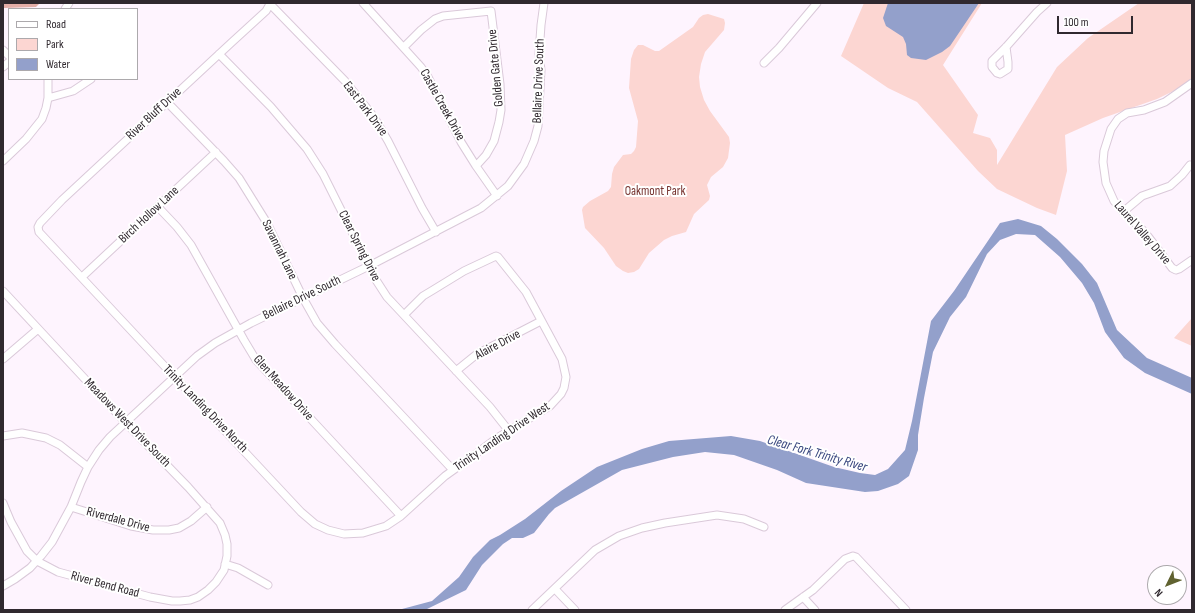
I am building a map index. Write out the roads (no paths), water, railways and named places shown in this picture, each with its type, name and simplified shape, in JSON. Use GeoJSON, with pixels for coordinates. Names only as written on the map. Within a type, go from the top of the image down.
{"type":"FeatureCollection","features":[{"type":"Feature","properties":{"kind":"street","name":"Castle Creek Drive"},"geometry":{"type":"LineString","coordinates":[[363,3],[404,47],[428,76],[462,142],[476,166],[497,196]]}},
{"type":"Feature","properties":{"kind":"street"},"geometry":{"type":"LineString","coordinates":[[539,3],[542,17]]}},
{"type":"Feature","properties":{"kind":"street","name":"Bellaire Drive South"},"geometry":{"type":"LineString","coordinates":[[3,586],[15,579],[37,561],[52,542],[71,507],[80,482],[99,450],[125,422],[197,356],[215,343],[238,330],[369,266],[481,208],[508,186],[519,173],[524,164],[534,141],[539,119],[539,54],[544,3]]}},
{"type":"Feature","properties":{"kind":"street"},"geometry":{"type":"LineString","coordinates":[[764,63],[780,48],[817,3]]}},
{"type":"Feature","properties":{"kind":"street"},"geometry":{"type":"LineString","coordinates":[[1006,47],[1047,3]]}},
{"type":"Feature","properties":{"kind":"street","name":"River Bluff Drive"},"geometry":{"type":"LineString","coordinates":[[38,225],[62,200],[266,11],[270,4]]}},
{"type":"Feature","properties":{"kind":"street","name":"East Park Drive"},"geometry":{"type":"LineString","coordinates":[[270,4],[345,81],[374,117],[436,232]]}},
{"type":"Feature","properties":{"kind":"street","name":"Golden Gate Drive"},"geometry":{"type":"LineString","coordinates":[[404,47],[435,19],[443,16],[491,11],[500,84],[501,110],[494,141],[490,149],[476,166]]}},
{"type":"Feature","properties":{"kind":"street","name":"Clear Spring Drive"},"geometry":{"type":"LineString","coordinates":[[219,54],[270,107],[307,149],[322,174],[376,280],[387,297],[490,407],[509,431]]}},
{"type":"Feature","properties":{"kind":"street"},"geometry":{"type":"LineString","coordinates":[[3,161],[38,125],[46,108],[48,98],[48,80]]}},
{"type":"Feature","properties":{"kind":"street"},"geometry":{"type":"LineString","coordinates":[[48,98],[60,96],[73,91],[90,80]]}},
{"type":"Feature","properties":{"kind":"street","name":"Laurel Valley Drive"},"geometry":{"type":"LineString","coordinates":[[1192,83],[1182,88],[1164,102],[1118,118],[1111,129],[1104,151],[1103,170],[1114,201],[1123,212],[1144,231],[1172,268],[1176,270],[1180,269],[1192,260]]}},
{"type":"Feature","properties":{"kind":"street","name":"Savannah Lane"},"geometry":{"type":"LineString","coordinates":[[167,102],[239,178],[259,208],[303,298],[317,323],[453,470]]}},
{"type":"Feature","properties":{"kind":"street","name":"Birch Hollow Lane"},"geometry":{"type":"LineString","coordinates":[[82,277],[216,152]]}},
{"type":"Feature","properties":{"kind":"street"},"geometry":{"type":"LineString","coordinates":[[1123,212],[1142,196],[1170,186],[1190,165]]}},
{"type":"Feature","properties":{"kind":"street","name":"Glen Meadow Drive"},"geometry":{"type":"LineString","coordinates":[[158,207],[177,227],[191,245],[256,360],[400,516]]}},
{"type":"Feature","properties":{"kind":"street","name":"Trinity Landing Drive North"},"geometry":{"type":"LineString","coordinates":[[38,225],[39,232],[301,512],[321,528],[344,534],[363,533],[386,526],[400,516]]}},
{"type":"Feature","properties":{"kind":"street"},"geometry":{"type":"LineString","coordinates":[[404,315],[432,290],[464,271],[496,256],[500,258],[526,292],[541,321]]}},
{"type":"Feature","properties":{"kind":"street","name":"Meadows West Drive South"},"geometry":{"type":"LineString","coordinates":[[3,291],[125,422],[207,507],[220,523],[225,535],[227,556],[225,564]]}},
{"type":"Feature","properties":{"kind":"street","name":"Alaire Drive"},"geometry":{"type":"LineString","coordinates":[[456,371],[477,354],[541,321]]}},
{"type":"Feature","properties":{"kind":"street","name":"Trinity Landing Drive West"},"geometry":{"type":"LineString","coordinates":[[400,516],[453,470],[509,431],[550,406],[561,394],[566,377],[562,359],[541,321]]}},
{"type":"Feature","properties":{"kind":"street"},"geometry":{"type":"LineString","coordinates":[[3,359],[38,329]]}},
{"type":"Feature","properties":{"kind":"street"},"geometry":{"type":"LineString","coordinates":[[3,436],[14,433],[22,433],[46,438],[60,445],[88,468]]}},
{"type":"Feature","properties":{"kind":"street","name":"River Bend Road"},"geometry":{"type":"LineString","coordinates":[[3,504],[21,541],[37,561],[58,572],[127,591],[172,601],[190,600],[203,594],[216,582],[221,576],[225,564]]}},
{"type":"Feature","properties":{"kind":"street","name":"Riverdale Drive"},"geometry":{"type":"LineString","coordinates":[[71,507],[131,526],[153,530],[169,530],[179,528],[191,521],[207,507]]}},
{"type":"Feature","properties":{"kind":"street"},"geometry":{"type":"LineString","coordinates":[[532,610],[595,550],[619,536],[642,528],[665,523],[717,515],[744,519],[764,527]]}},
{"type":"Feature","properties":{"kind":"street"},"geometry":{"type":"LineString","coordinates":[[785,610],[803,597],[845,559],[853,556],[906,610]]}},
{"type":"Feature","properties":{"kind":"street"},"geometry":{"type":"LineString","coordinates":[[225,564],[238,568],[268,585]]}},
{"type":"Feature","properties":{"kind":"street"},"geometry":{"type":"LineString","coordinates":[[555,589],[575,610]]}},
{"type":"Feature","properties":{"kind":"street"},"geometry":{"type":"LineString","coordinates":[[803,597],[814,610]]}},
{"type":"Feature","properties":{"kind":"water"},"geometry":{"type":"Polygon","coordinates":[[[888,3],[979,3],[950,46],[926,60],[911,58],[907,55],[906,44],[903,37],[886,26],[883,18],[888,3]]]}},
{"type":"Feature","properties":{"kind":"water"},"geometry":{"type":"Polygon","coordinates":[[[1018,219],[1041,226],[1057,239],[1082,264],[1097,283],[1117,330],[1147,358],[1192,378],[1192,394],[1145,373],[1124,358],[1105,332],[1094,303],[1082,283],[1060,257],[1035,235],[1016,234],[1000,240],[987,254],[966,297],[950,317],[933,352],[918,435],[918,450],[909,476],[898,484],[878,491],[865,492],[806,483],[777,470],[734,455],[705,452],[673,457],[622,470],[555,508],[534,533],[523,538],[512,538],[503,544],[482,565],[466,590],[425,610],[395,610],[432,601],[459,577],[473,557],[490,540],[525,519],[561,491],[597,467],[642,449],[669,441],[731,436],[760,441],[834,467],[860,473],[875,475],[888,469],[905,450],[931,321],[954,291],[1000,223],[1018,219]]]}},
{"type":"Feature","properties":{"kind":"park label","name":"Oakmont Park"},"geometry":{"type":"Point","coordinates":[655,192]}},
{"type":"Feature","properties":{"kind":"water label","name":"Clear Fork Trinity River"},"geometry":{"type":"Point","coordinates":[817,454]}}]}
